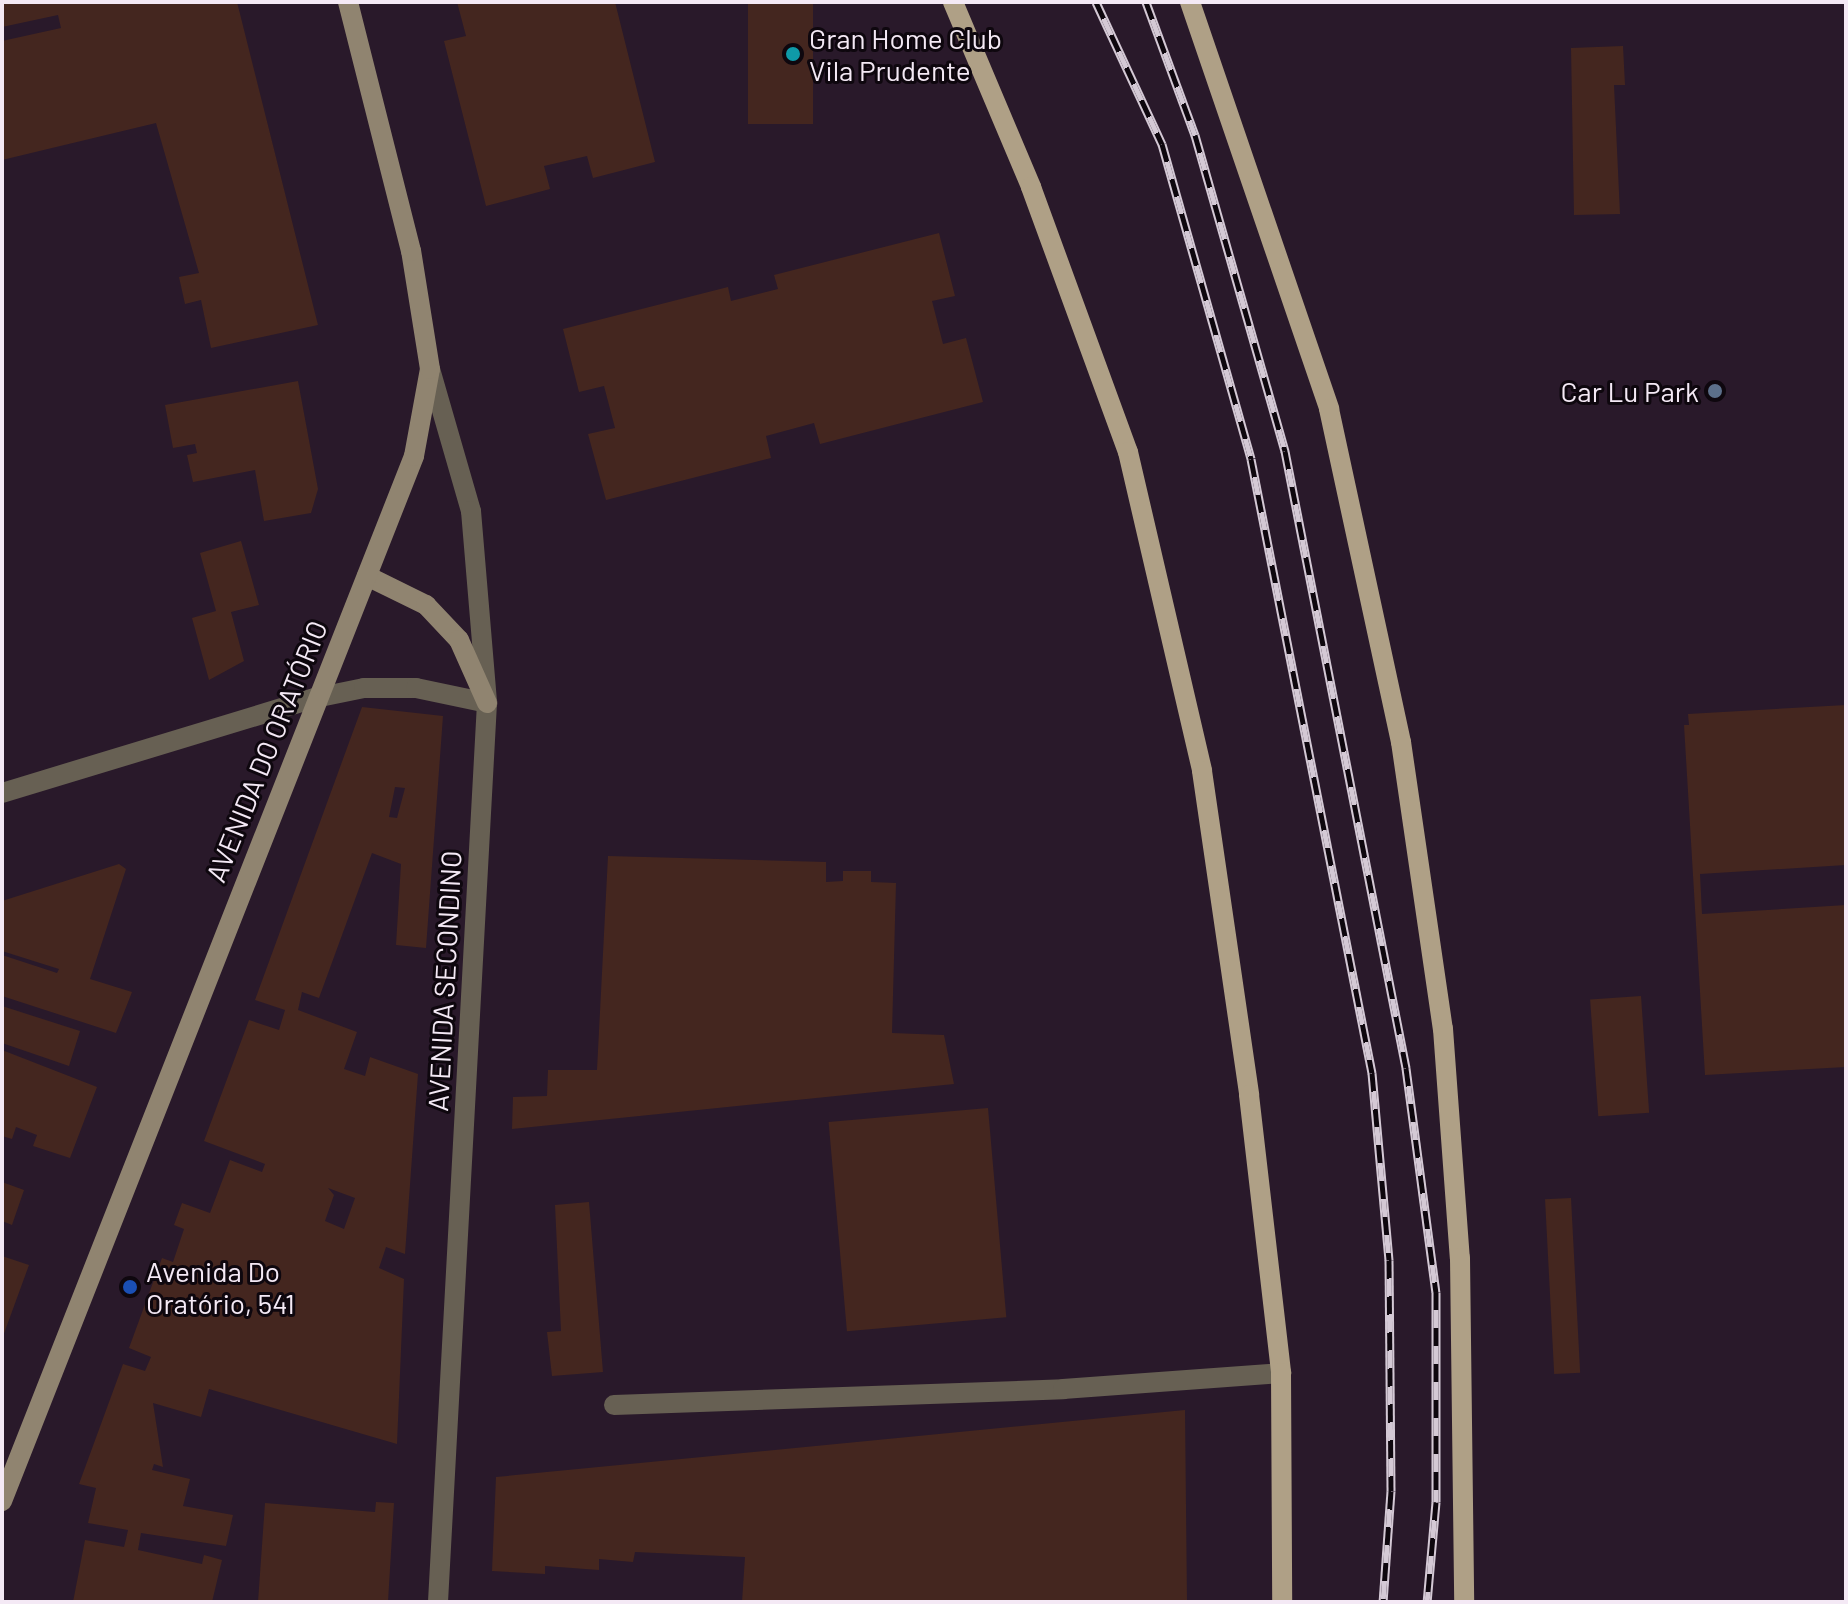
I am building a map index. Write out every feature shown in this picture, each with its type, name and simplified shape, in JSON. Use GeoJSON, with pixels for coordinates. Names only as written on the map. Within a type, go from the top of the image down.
{"type":"FeatureCollection","features":[{"type":"Feature","properties":{"kind":"main road","name":"AVENIDA DO ORATÓRIO"},"geometry":{"type":"LineString","coordinates":[[2,1501],[315,698],[414,456],[430,369],[411,251],[348,2]]}},
{"type":"Feature","properties":{"kind":"main road"},"geometry":{"type":"LineString","coordinates":[[953,2],[1031,187],[1128,452],[1202,771],[1281,1373],[1282,1602]]}},
{"type":"Feature","properties":{"kind":"main road"},"geometry":{"type":"LineString","coordinates":[[1190,2],[1329,409],[1401,742],[1443,1029],[1455,1197],[1464,1602]]}},
{"type":"Feature","properties":{"kind":"main road"},"geometry":{"type":"LineString","coordinates":[[367,576],[426,605],[459,640],[487,703]]}},
{"type":"Feature","properties":{"kind":"street","name":"AVENIDA SECONDINO"},"geometry":{"type":"LineString","coordinates":[[430,369],[471,511],[487,703],[438,1602]]}},
{"type":"Feature","properties":{"kind":"street"},"geometry":{"type":"LineString","coordinates":[[2,793],[315,698],[364,688],[416,688],[487,703]]}},
{"type":"Feature","properties":{"kind":"street"},"geometry":{"type":"LineString","coordinates":[[614,1405],[914,1396],[1281,1373]]}},
{"type":"Feature","properties":{"kind":"building"},"geometry":{"type":"Polygon","coordinates":[[[2,2],[237,2],[318,325],[211,348],[201,300],[185,304],[179,277],[199,273],[156,123],[2,160],[2,41],[61,28],[58,15],[2,27],[2,2]]]}},
{"type":"Feature","properties":{"kind":"building"},"geometry":{"type":"Polygon","coordinates":[[[457,2],[615,2],[655,162],[593,178],[587,156],[544,166],[550,189],[486,206],[444,41],[466,36],[457,2]]]}},
{"type":"Feature","properties":{"kind":"building","name":"Gran Home Club Vila Prudente"},"geometry":{"type":"Polygon","coordinates":[[[748,2],[813,2],[813,124],[748,124],[748,2]]]}},
{"type":"Feature","properties":{"kind":"building"},"geometry":{"type":"Polygon","coordinates":[[[1623,46],[1625,85],[1614,85],[1620,214],[1574,215],[1571,48],[1623,46]]]}},
{"type":"Feature","properties":{"kind":"building"},"geometry":{"type":"Polygon","coordinates":[[[939,233],[955,296],[932,301],[943,344],[966,338],[983,402],[820,444],[814,423],[766,436],[771,458],[606,500],[588,434],[615,428],[604,386],[579,392],[563,329],[728,287],[731,301],[778,289],[774,275],[939,233]]]}},
{"type":"Feature","properties":{"kind":"building"},"geometry":{"type":"Polygon","coordinates":[[[298,381],[318,489],[311,513],[264,521],[255,470],[193,482],[187,455],[197,453],[195,444],[173,448],[165,405],[298,381]]]}},
{"type":"Feature","properties":{"kind":"building"},"geometry":{"type":"Polygon","coordinates":[[[241,541],[259,605],[231,612],[244,661],[209,680],[192,618],[216,611],[200,553],[241,541]]]}},
{"type":"Feature","properties":{"kind":"building"},"geometry":{"type":"Polygon","coordinates":[[[1846,705],[1846,865],[1700,874],[1702,914],[1846,905],[1846,1067],[1705,1075],[1684,725],[1689,725],[1688,714],[1846,705]]]}},
{"type":"Feature","properties":{"kind":"building"},"geometry":{"type":"Polygon","coordinates":[[[362,707],[443,716],[426,948],[396,945],[401,864],[372,853],[319,998],[302,992],[298,1010],[357,1032],[344,1069],[365,1076],[370,1057],[418,1074],[405,1254],[386,1247],[379,1268],[404,1279],[397,1444],[209,1389],[201,1417],[153,1403],[163,1467],[154,1464],[152,1470],[190,1479],[183,1506],[233,1515],[226,1546],[141,1533],[138,1550],[202,1564],[204,1555],[222,1560],[212,1602],[73,1602],[85,1540],[124,1547],[128,1530],[88,1523],[96,1488],[79,1484],[123,1364],[145,1371],[151,1357],[129,1348],[162,1258],[173,1262],[184,1229],[174,1225],[182,1203],[210,1213],[230,1160],[262,1172],[265,1164],[204,1141],[249,1020],[279,1030],[285,1010],[255,1000],[362,707]],[[395,787],[389,817],[397,818],[405,788],[395,787]],[[328,1188],[334,1195],[325,1221],[344,1229],[355,1198],[328,1188]]]}},
{"type":"Feature","properties":{"kind":"building"},"geometry":{"type":"Polygon","coordinates":[[[608,856],[826,862],[826,882],[843,881],[843,871],[871,871],[871,882],[896,883],[892,1033],[944,1035],[954,1084],[512,1129],[513,1097],[547,1096],[548,1070],[597,1070],[608,856]]]}},
{"type":"Feature","properties":{"kind":"building"},"geometry":{"type":"Polygon","coordinates":[[[119,864],[126,869],[90,979],[132,992],[116,1033],[2,996],[2,955],[57,973],[59,969],[2,951],[2,901],[119,864]]]}},
{"type":"Feature","properties":{"kind":"building"},"geometry":{"type":"Polygon","coordinates":[[[1641,996],[1649,1113],[1598,1116],[1590,1000],[1641,996]]]}},
{"type":"Feature","properties":{"kind":"building"},"geometry":{"type":"Polygon","coordinates":[[[2,1006],[80,1031],[69,1066],[2,1043],[2,1006]]]}},
{"type":"Feature","properties":{"kind":"building"},"geometry":{"type":"Polygon","coordinates":[[[2,1050],[97,1087],[70,1158],[33,1146],[37,1135],[16,1127],[12,1139],[2,1136],[2,1050]]]}},
{"type":"Feature","properties":{"kind":"building"},"geometry":{"type":"Polygon","coordinates":[[[988,1108],[1006,1317],[847,1331],[829,1122],[988,1108]]]}},
{"type":"Feature","properties":{"kind":"building"},"geometry":{"type":"Polygon","coordinates":[[[2,1182],[24,1190],[12,1225],[2,1221],[2,1182]]]}},
{"type":"Feature","properties":{"kind":"building"},"geometry":{"type":"Polygon","coordinates":[[[1571,1198],[1580,1373],[1554,1374],[1545,1199],[1571,1198]]]}},
{"type":"Feature","properties":{"kind":"building"},"geometry":{"type":"Polygon","coordinates":[[[589,1202],[603,1372],[552,1376],[547,1332],[561,1331],[555,1205],[589,1202]]]}},
{"type":"Feature","properties":{"kind":"building"},"geometry":{"type":"Polygon","coordinates":[[[2,1256],[29,1265],[2,1339],[2,1256]]]}},
{"type":"Feature","properties":{"kind":"building"},"geometry":{"type":"Polygon","coordinates":[[[1185,1410],[1187,1602],[742,1602],[745,1557],[635,1552],[633,1562],[599,1559],[599,1570],[545,1566],[545,1574],[492,1571],[496,1477],[1185,1410]]]}},
{"type":"Feature","properties":{"kind":"building"},"geometry":{"type":"Polygon","coordinates":[[[376,1502],[394,1503],[388,1602],[258,1602],[265,1503],[375,1512],[376,1502]]]}},
{"type":"Feature","properties":{"kind":"railway"},"geometry":{"type":"LineString","coordinates":[[1096,2],[1162,144],[1251,459],[1372,1073],[1389,1260],[1391,1491],[1383,1602]]}},
{"type":"Feature","properties":{"kind":"railway"},"geometry":{"type":"LineString","coordinates":[[1146,2],[1195,135],[1285,451],[1406,1068],[1436,1292],[1436,1502],[1427,1602]]}},
{"type":"Feature","properties":{"kind":"place","name":"Gran Home Club Vila Prudente"},"geometry":{"type":"Point","coordinates":[793,54]}},
{"type":"Feature","properties":{"kind":"place","name":"Car Lu Park"},"geometry":{"type":"Point","coordinates":[1715,391]}},
{"type":"Feature","properties":{"kind":"place","name":"Avenida Do Oratório, 541"},"geometry":{"type":"Point","coordinates":[130,1287]}}]}
